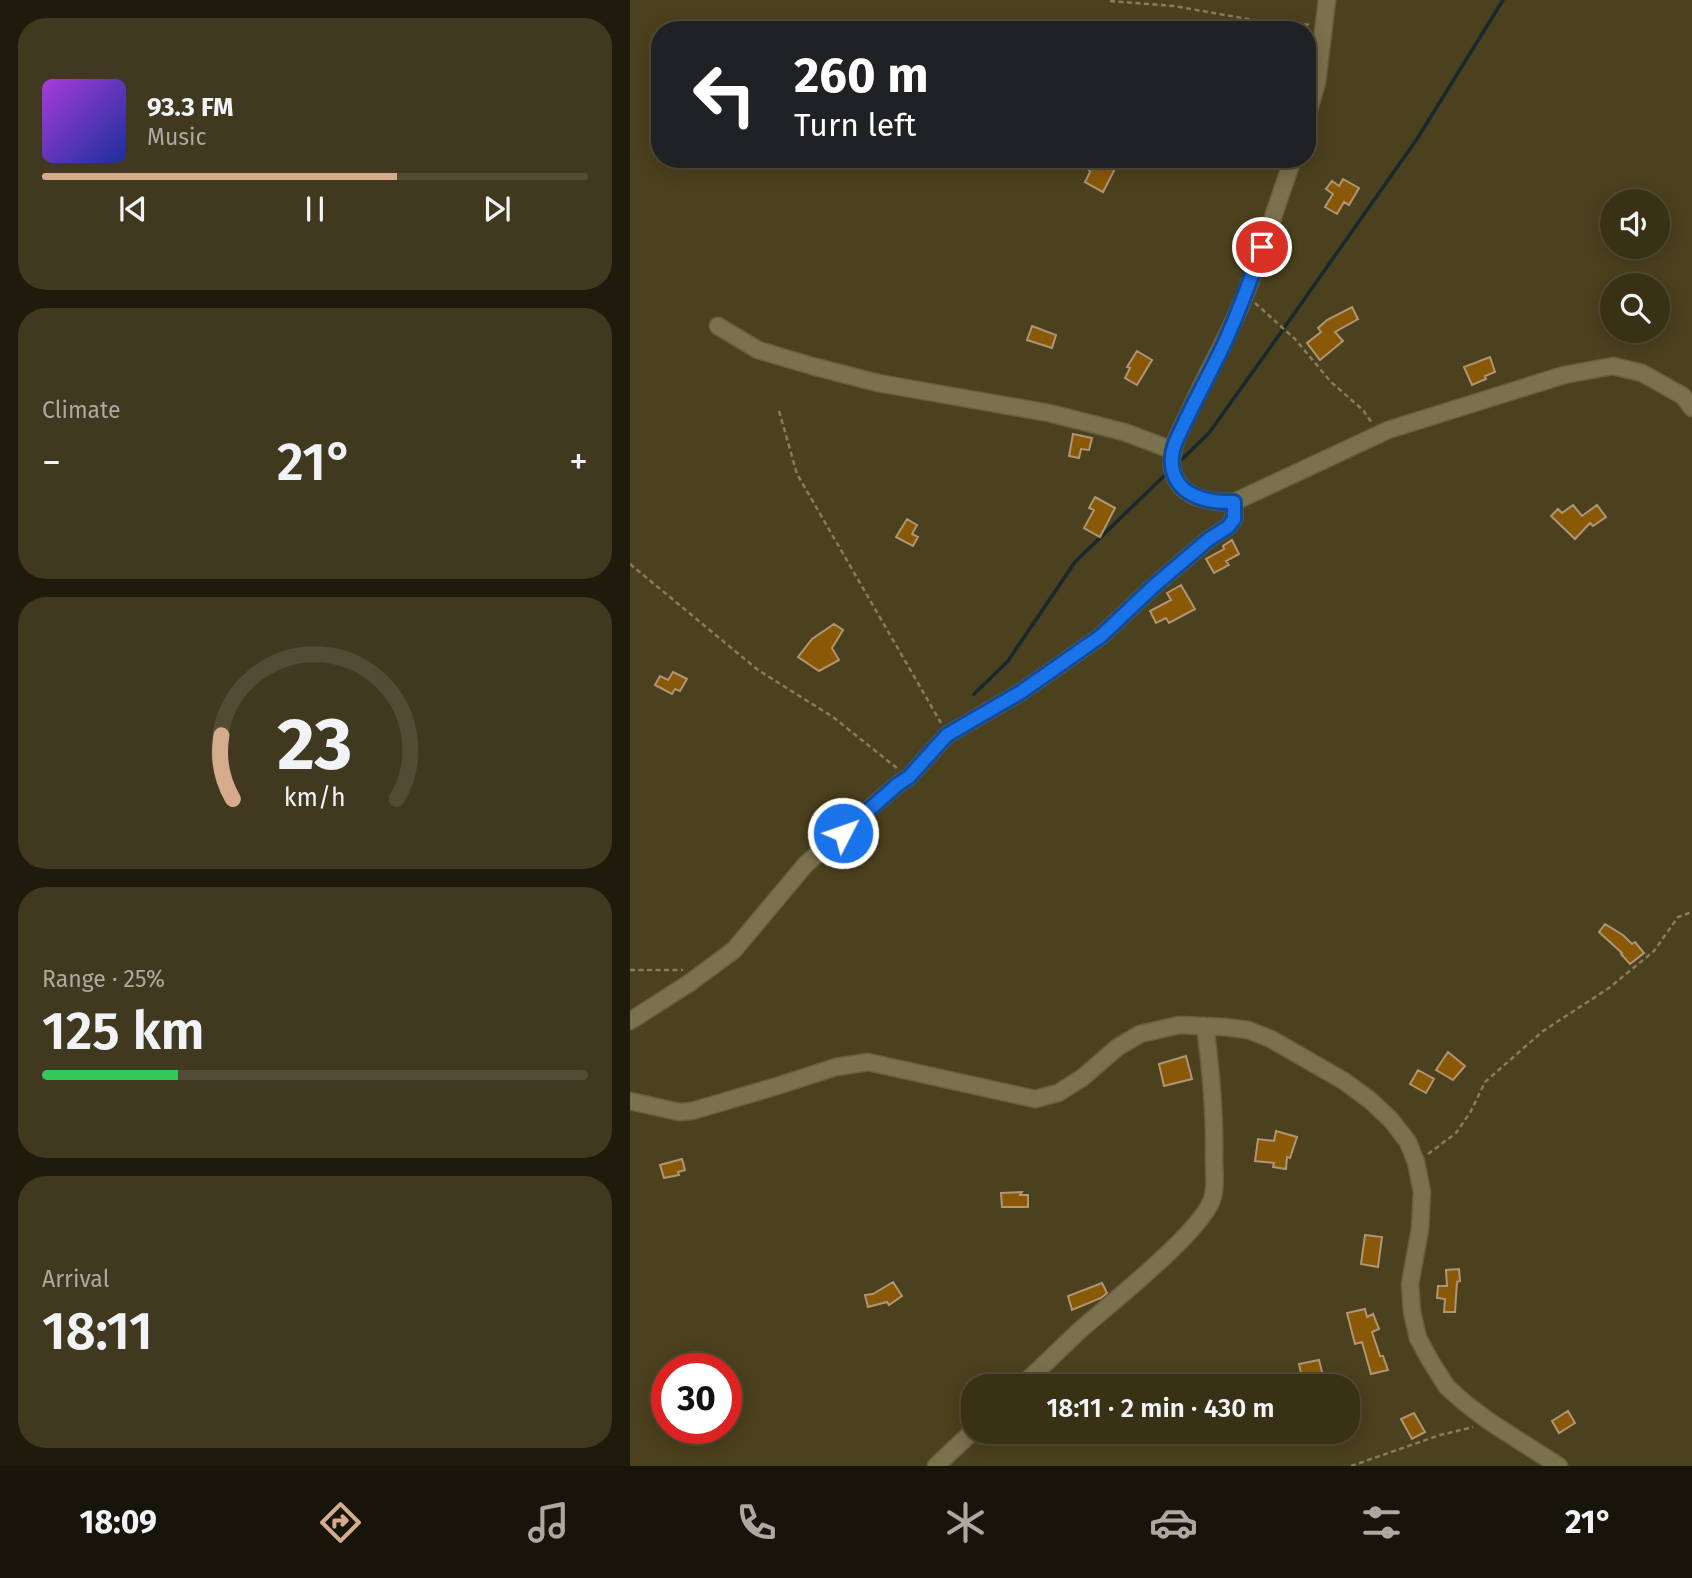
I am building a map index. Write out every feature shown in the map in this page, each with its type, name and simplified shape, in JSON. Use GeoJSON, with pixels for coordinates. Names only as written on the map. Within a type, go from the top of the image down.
{"type":"FeatureCollection","features":[{"type":"Feature","properties":{"kind":"street"},"geometry":{"type":"LineString","coordinates":[[1316,86],[1327,0]]}},
{"type":"Feature","properties":{"kind":"street"},"geometry":{"type":"LineString","coordinates":[[1290,168],[1245,293],[1172,450],[1176,481],[1195,497],[1215,503],[1234,502],[1381,434],[1564,375],[1613,366],[1642,373],[1683,396],[1692,408]]}},
{"type":"Feature","properties":{"kind":"street"},"geometry":{"type":"LineString","coordinates":[[718,326],[758,350],[812,366],[878,383],[1049,413],[1124,432],[1172,450]]}},
{"type":"Feature","properties":{"kind":"street"},"geometry":{"type":"LineString","coordinates":[[630,1021],[734,950],[806,864],[909,777],[947,735],[1021,692],[1101,636],[1155,585],[1209,539],[1228,527],[1234,519],[1234,502]]}},
{"type":"Feature","properties":{"kind":"street"},"geometry":{"type":"LineString","coordinates":[[630,1101],[678,1112],[692,1111],[836,1067],[867,1062],[1035,1099],[1058,1093],[1118,1047],[1140,1034],[1179,1025],[1248,1030],[1271,1039],[1344,1081],[1371,1101],[1391,1120],[1408,1142],[1416,1162],[1422,1192],[1420,1229],[1410,1284],[1412,1312],[1418,1338],[1447,1387],[1490,1423],[1559,1466]]}},
{"type":"Feature","properties":{"kind":"street"},"geometry":{"type":"LineString","coordinates":[[1034,1374],[1151,1269],[1197,1224],[1210,1207],[1214,1195],[1213,1092],[1205,1026]]}},
{"type":"Feature","properties":{"kind":"street"},"geometry":{"type":"LineString","coordinates":[[936,1466],[961,1442]]}},
{"type":"Feature","properties":{"kind":"path"},"geometry":{"type":"LineString","coordinates":[[1110,1],[1174,6],[1268,21]]}},
{"type":"Feature","properties":{"kind":"path"},"geometry":{"type":"LineString","coordinates":[[1316,26],[1325,27]]}},
{"type":"Feature","properties":{"kind":"path"},"geometry":{"type":"LineString","coordinates":[[1245,293],[1295,340],[1331,382],[1363,410],[1381,434]]}},
{"type":"Feature","properties":{"kind":"path"},"geometry":{"type":"LineString","coordinates":[[779,411],[797,474],[947,735]]}},
{"type":"Feature","properties":{"kind":"path"},"geometry":{"type":"LineString","coordinates":[[630,564],[758,670],[833,718],[909,777]]}},
{"type":"Feature","properties":{"kind":"path"},"geometry":{"type":"LineString","coordinates":[[1416,1162],[1456,1133],[1471,1111],[1485,1082],[1543,1031],[1609,988],[1654,951],[1678,917],[1692,912]]}},
{"type":"Feature","properties":{"kind":"path"},"geometry":{"type":"LineString","coordinates":[[630,970],[707,970]]}},
{"type":"Feature","properties":{"kind":"path"},"geometry":{"type":"LineString","coordinates":[[1351,1466],[1440,1435],[1490,1423]]}},
{"type":"Feature","properties":{"kind":"building"},"geometry":{"type":"Polygon","coordinates":[[[1086,168],[1115,168],[1103,192],[1085,182],[1089,170],[1086,168]]]}},
{"type":"Feature","properties":{"kind":"building"},"geometry":{"type":"Polygon","coordinates":[[[1343,179],[1359,188],[1349,205],[1344,202],[1337,214],[1325,207],[1333,194],[1326,189],[1332,181],[1339,186],[1343,179]]]}},
{"type":"Feature","properties":{"kind":"building"},"geometry":{"type":"Polygon","coordinates":[[[1352,307],[1358,319],[1335,332],[1343,341],[1320,360],[1307,343],[1321,332],[1318,328],[1327,320],[1352,307]]]}},
{"type":"Feature","properties":{"kind":"building"},"geometry":{"type":"Polygon","coordinates":[[[1032,326],[1056,335],[1052,348],[1027,340],[1032,326]]]}},
{"type":"Feature","properties":{"kind":"building"},"geometry":{"type":"Polygon","coordinates":[[[1137,351],[1152,360],[1137,385],[1125,378],[1130,368],[1127,367],[1137,351]]]}},
{"type":"Feature","properties":{"kind":"building"},"geometry":{"type":"Polygon","coordinates":[[[1490,357],[1495,372],[1472,385],[1464,367],[1490,357]]]}},
{"type":"Feature","properties":{"kind":"building"},"geometry":{"type":"Polygon","coordinates":[[[1073,434],[1092,438],[1089,450],[1081,449],[1079,458],[1069,456],[1073,434]]]}},
{"type":"Feature","properties":{"kind":"building"},"geometry":{"type":"Polygon","coordinates":[[[1095,497],[1115,508],[1100,537],[1084,528],[1094,510],[1089,508],[1095,497]]]}},
{"type":"Feature","properties":{"kind":"building"},"geometry":{"type":"Polygon","coordinates":[[[1573,505],[1582,516],[1597,505],[1606,517],[1593,526],[1590,523],[1575,539],[1551,516],[1558,509],[1562,513],[1573,505]]]}},
{"type":"Feature","properties":{"kind":"building"},"geometry":{"type":"Polygon","coordinates":[[[907,519],[917,525],[912,534],[918,537],[913,546],[896,537],[907,519]]]}},
{"type":"Feature","properties":{"kind":"building"},"geometry":{"type":"Polygon","coordinates":[[[1232,540],[1239,554],[1226,561],[1229,565],[1214,573],[1206,559],[1224,549],[1223,546],[1232,540]]]}},
{"type":"Feature","properties":{"kind":"building"},"geometry":{"type":"Polygon","coordinates":[[[1181,585],[1195,609],[1169,623],[1166,618],[1156,623],[1150,611],[1171,600],[1167,593],[1181,585]]]}},
{"type":"Feature","properties":{"kind":"building"},"geometry":{"type":"Polygon","coordinates":[[[834,624],[843,630],[832,648],[839,660],[819,671],[798,657],[812,639],[834,624]]]}},
{"type":"Feature","properties":{"kind":"building"},"geometry":{"type":"Polygon","coordinates":[[[673,672],[687,679],[680,691],[675,689],[672,694],[655,685],[660,676],[668,680],[673,672]]]}},
{"type":"Feature","properties":{"kind":"building"},"geometry":{"type":"Polygon","coordinates":[[[1605,924],[1632,944],[1635,942],[1644,953],[1630,964],[1599,932],[1605,924]]]}},
{"type":"Feature","properties":{"kind":"building"},"geometry":{"type":"Polygon","coordinates":[[[1448,1052],[1465,1066],[1453,1080],[1436,1070],[1448,1052]]]}},
{"type":"Feature","properties":{"kind":"building"},"geometry":{"type":"Polygon","coordinates":[[[1186,1056],[1192,1079],[1164,1086],[1159,1064],[1186,1056]]]}},
{"type":"Feature","properties":{"kind":"building"},"geometry":{"type":"Polygon","coordinates":[[[1418,1070],[1434,1079],[1426,1093],[1410,1084],[1418,1070]]]}},
{"type":"Feature","properties":{"kind":"building"},"geometry":{"type":"Polygon","coordinates":[[[1276,1131],[1297,1137],[1290,1158],[1287,1157],[1286,1169],[1273,1167],[1274,1163],[1255,1161],[1258,1139],[1274,1141],[1276,1131]]]}},
{"type":"Feature","properties":{"kind":"building"},"geometry":{"type":"Polygon","coordinates":[[[682,1159],[685,1170],[678,1172],[679,1175],[664,1178],[660,1165],[682,1159]]]}},
{"type":"Feature","properties":{"kind":"building"},"geometry":{"type":"Polygon","coordinates":[[[1022,1192],[1020,1195],[1028,1195],[1028,1207],[1002,1207],[1001,1193],[1022,1192]]]}},
{"type":"Feature","properties":{"kind":"building"},"geometry":{"type":"Polygon","coordinates":[[[1365,1235],[1382,1237],[1378,1267],[1361,1264],[1365,1235]]]}},
{"type":"Feature","properties":{"kind":"building"},"geometry":{"type":"Polygon","coordinates":[[[1459,1269],[1460,1281],[1457,1282],[1455,1312],[1444,1312],[1445,1299],[1437,1298],[1438,1286],[1447,1286],[1446,1270],[1459,1269]]]}},
{"type":"Feature","properties":{"kind":"building"},"geometry":{"type":"Polygon","coordinates":[[[893,1282],[902,1296],[889,1305],[887,1302],[868,1307],[865,1295],[873,1294],[893,1282]]]}},
{"type":"Feature","properties":{"kind":"building"},"geometry":{"type":"Polygon","coordinates":[[[1102,1283],[1107,1293],[1072,1310],[1068,1296],[1102,1283]]]}},
{"type":"Feature","properties":{"kind":"building"},"geometry":{"type":"Polygon","coordinates":[[[1365,1309],[1367,1317],[1373,1314],[1379,1329],[1372,1332],[1388,1370],[1371,1374],[1362,1342],[1355,1344],[1347,1313],[1365,1309]]]}},
{"type":"Feature","properties":{"kind":"building"},"geometry":{"type":"Polygon","coordinates":[[[1319,1360],[1322,1374],[1297,1374],[1301,1373],[1299,1364],[1319,1360]]]}},
{"type":"Feature","properties":{"kind":"building"},"geometry":{"type":"Polygon","coordinates":[[[1568,1411],[1575,1423],[1559,1433],[1552,1421],[1568,1411]]]}},
{"type":"Feature","properties":{"kind":"building"},"geometry":{"type":"Polygon","coordinates":[[[1414,1413],[1425,1432],[1412,1439],[1401,1419],[1414,1413]]]}},
{"type":"Feature","properties":{"kind":"waterway"},"geometry":{"type":"LineString","coordinates":[[1178,463],[1209,433],[1417,139],[1503,0]]}},
{"type":"Feature","properties":{"kind":"waterway"},"geometry":{"type":"LineString","coordinates":[[974,694],[1008,661],[1075,562],[1167,473]]}},
{"type":"Feature","properties":{"kind":"route"},"geometry":{"type":"LineString","coordinates":[[843,833],[909,777],[947,735],[1021,692],[1101,636],[1155,585],[1209,539],[1228,527],[1234,519],[1234,502],[1215,503],[1195,497],[1176,481],[1172,450],[1244,298],[1262,247]]}}]}
